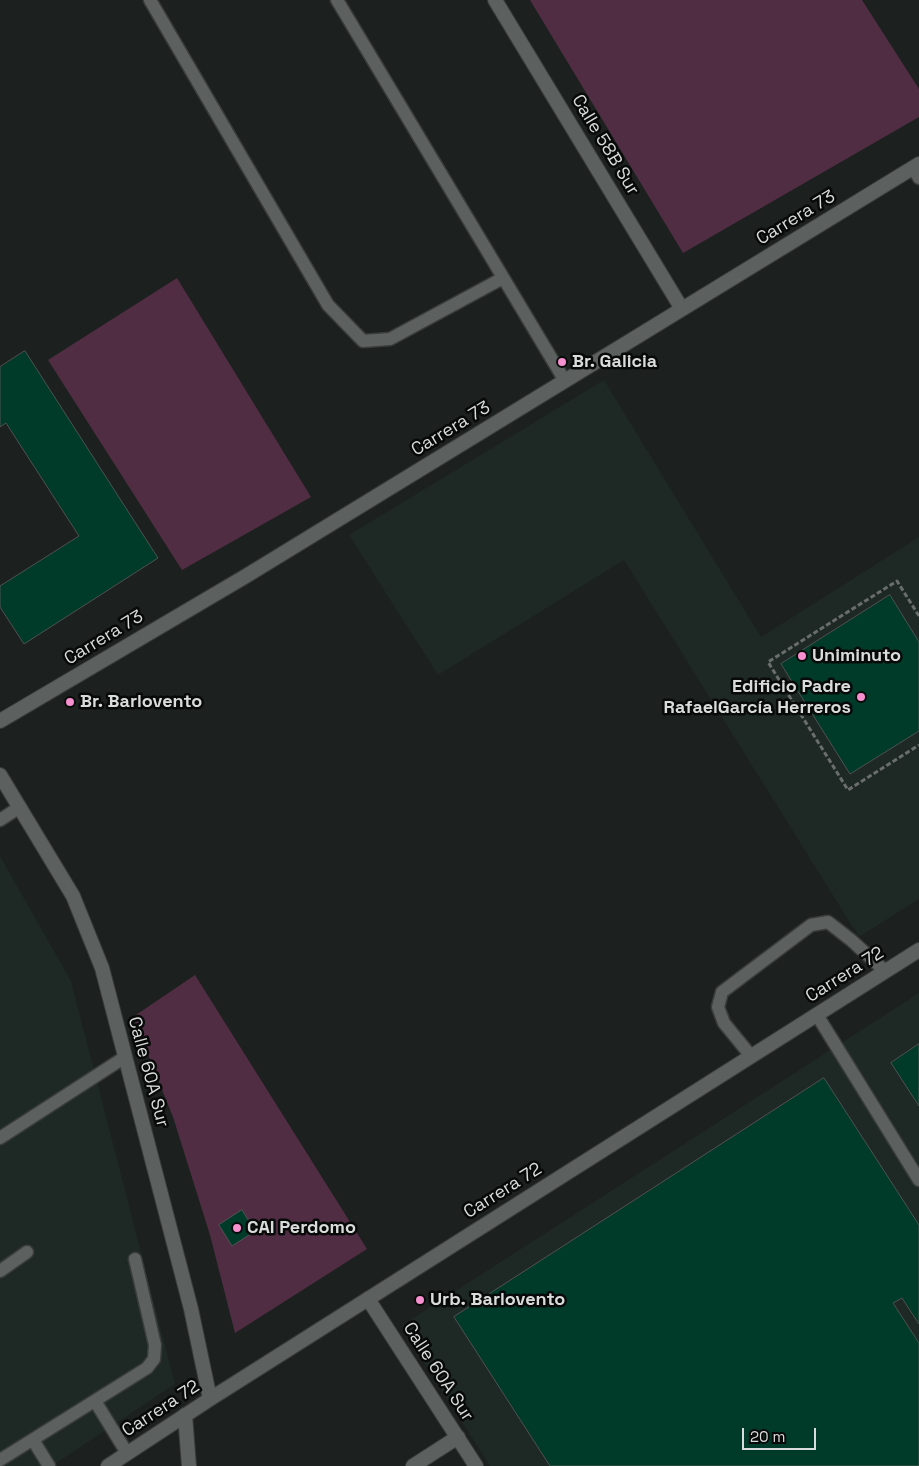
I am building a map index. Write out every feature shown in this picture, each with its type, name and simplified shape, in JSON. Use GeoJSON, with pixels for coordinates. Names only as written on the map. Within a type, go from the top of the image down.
{"type":"FeatureCollection","features":[{"type":"Feature","properties":{"kind":"street","name":"Calle 58B Sur"},"geometry":{"type":"LineString","coordinates":[[495,0],[682,309]]}},
{"type":"Feature","properties":{"kind":"street","name":"Carrera 73"},"geometry":{"type":"LineString","coordinates":[[0,721],[246,576],[682,309],[917,170]]}},
{"type":"Feature","properties":{"kind":"street","name":"Calle 60A Sur"},"geometry":{"type":"LineString","coordinates":[[0,775],[73,896],[102,968],[191,1309],[210,1399]]}},
{"type":"Feature","properties":{"kind":"street","name":"Carrera 72"},"geometry":{"type":"LineString","coordinates":[[108,1466],[210,1399],[919,950]]}},
{"type":"Feature","properties":{"kind":"street","name":"Calle 60A Sur"},"geometry":{"type":"LineString","coordinates":[[368,1299],[476,1466]]}},
{"type":"Feature","properties":{"kind":"street"},"geometry":{"type":"LineString","coordinates":[[185,1416],[189,1466]]}},
{"type":"Feature","properties":{"kind":"street"},"geometry":{"type":"LineString","coordinates":[[413,1466],[458,1437]]}},
{"type":"Feature","properties":{"kind":"lane"},"geometry":{"type":"LineString","coordinates":[[150,0],[328,305],[363,341],[390,339],[503,278]]}},
{"type":"Feature","properties":{"kind":"lane"},"geometry":{"type":"LineString","coordinates":[[337,0],[565,381]]}},
{"type":"Feature","properties":{"kind":"lane"},"geometry":{"type":"LineString","coordinates":[[0,820],[20,807]]}},
{"type":"Feature","properties":{"kind":"lane"},"geometry":{"type":"LineString","coordinates":[[752,1056],[724,1023],[718,1008],[722,992],[811,925],[828,922],[851,940],[885,972]]}},
{"type":"Feature","properties":{"kind":"lane"},"geometry":{"type":"LineString","coordinates":[[817,1015],[919,1180]]}},
{"type":"Feature","properties":{"kind":"lane"},"geometry":{"type":"LineString","coordinates":[[0,1138],[125,1057]]}},
{"type":"Feature","properties":{"kind":"lane"},"geometry":{"type":"LineString","coordinates":[[0,1270],[27,1252]]}},
{"type":"Feature","properties":{"kind":"lane"},"geometry":{"type":"LineString","coordinates":[[0,1460],[147,1368],[154,1359],[155,1345],[134,1259]]}},
{"type":"Feature","properties":{"kind":"lane"},"geometry":{"type":"LineString","coordinates":[[95,1401],[127,1453]]}},
{"type":"Feature","properties":{"kind":"lane"},"geometry":{"type":"LineString","coordinates":[[33,1440],[49,1466]]}},
{"type":"Feature","properties":{"kind":"path"},"geometry":{"type":"LineString","coordinates":[[919,616],[897,581],[768,662],[848,790],[919,745]]}},
{"type":"Feature","properties":{"kind":"shaded area"},"geometry":{"type":"Polygon","coordinates":[[[530,0],[862,0],[919,89],[919,117],[683,253],[530,0]]]}},
{"type":"Feature","properties":{"kind":"shaded area"},"geometry":{"type":"Polygon","coordinates":[[[177,278],[311,497],[182,570],[48,360],[177,278]]]}},
{"type":"Feature","properties":{"kind":"shaded area","name":"Uniminuto"},"geometry":{"type":"Polygon","coordinates":[[[604,380],[761,637],[919,537],[919,899],[859,937],[624,560],[438,675],[349,535],[604,380]]]}},
{"type":"Feature","properties":{"kind":"shaded area"},"geometry":{"type":"Polygon","coordinates":[[[0,856],[71,981],[175,1384],[52,1466],[0,1466],[0,856]]]}},
{"type":"Feature","properties":{"kind":"shaded area"},"geometry":{"type":"Polygon","coordinates":[[[195,975],[367,1249],[235,1333],[210,1235],[173,1117],[133,1017],[195,975]]]}},
{"type":"Feature","properties":{"kind":"shaded area"},"geometry":{"type":"Polygon","coordinates":[[[919,993],[919,1466],[490,1466],[401,1326],[919,993]]]}},
{"type":"Feature","properties":{"kind":"building"},"geometry":{"type":"Polygon","coordinates":[[[25,351],[158,558],[24,644],[0,607],[0,586],[79,536],[6,423],[0,427],[0,367],[25,351]]]}},
{"type":"Feature","properties":{"kind":"building","name":"Edificio Padre RafaelGarcía Herreros"},"geometry":{"type":"Polygon","coordinates":[[[890,595],[919,642],[919,731],[850,774],[781,664],[890,595]]]}},
{"type":"Feature","properties":{"kind":"building"},"geometry":{"type":"Polygon","coordinates":[[[919,1044],[919,1106],[891,1063],[919,1044]]]}},
{"type":"Feature","properties":{"kind":"building"},"geometry":{"type":"Polygon","coordinates":[[[824,1078],[919,1225],[919,1324],[902,1298],[893,1303],[919,1343],[919,1466],[550,1466],[454,1317],[824,1078]]]}},
{"type":"Feature","properties":{"kind":"building","name":"CAI Perdomo"},"geometry":{"type":"Polygon","coordinates":[[[242,1210],[255,1231],[232,1246],[219,1225],[242,1210]]]}},
{"type":"Feature","properties":{"kind":"place","name":"Br. Galicia"},"geometry":{"type":"Point","coordinates":[562,362]}},
{"type":"Feature","properties":{"kind":"place","name":"Uniminuto"},"geometry":{"type":"Point","coordinates":[802,656]}},
{"type":"Feature","properties":{"kind":"place","name":"Edificio Padre RafaelGarcía Herreros"},"geometry":{"type":"Point","coordinates":[861,697]}},
{"type":"Feature","properties":{"kind":"place","name":"Br. Barlovento"},"geometry":{"type":"Point","coordinates":[70,702]}},
{"type":"Feature","properties":{"kind":"place","name":"CAI Perdomo"},"geometry":{"type":"Point","coordinates":[237,1228]}},
{"type":"Feature","properties":{"kind":"place","name":"Urb. Barlovento"},"geometry":{"type":"Point","coordinates":[420,1300]}}]}
